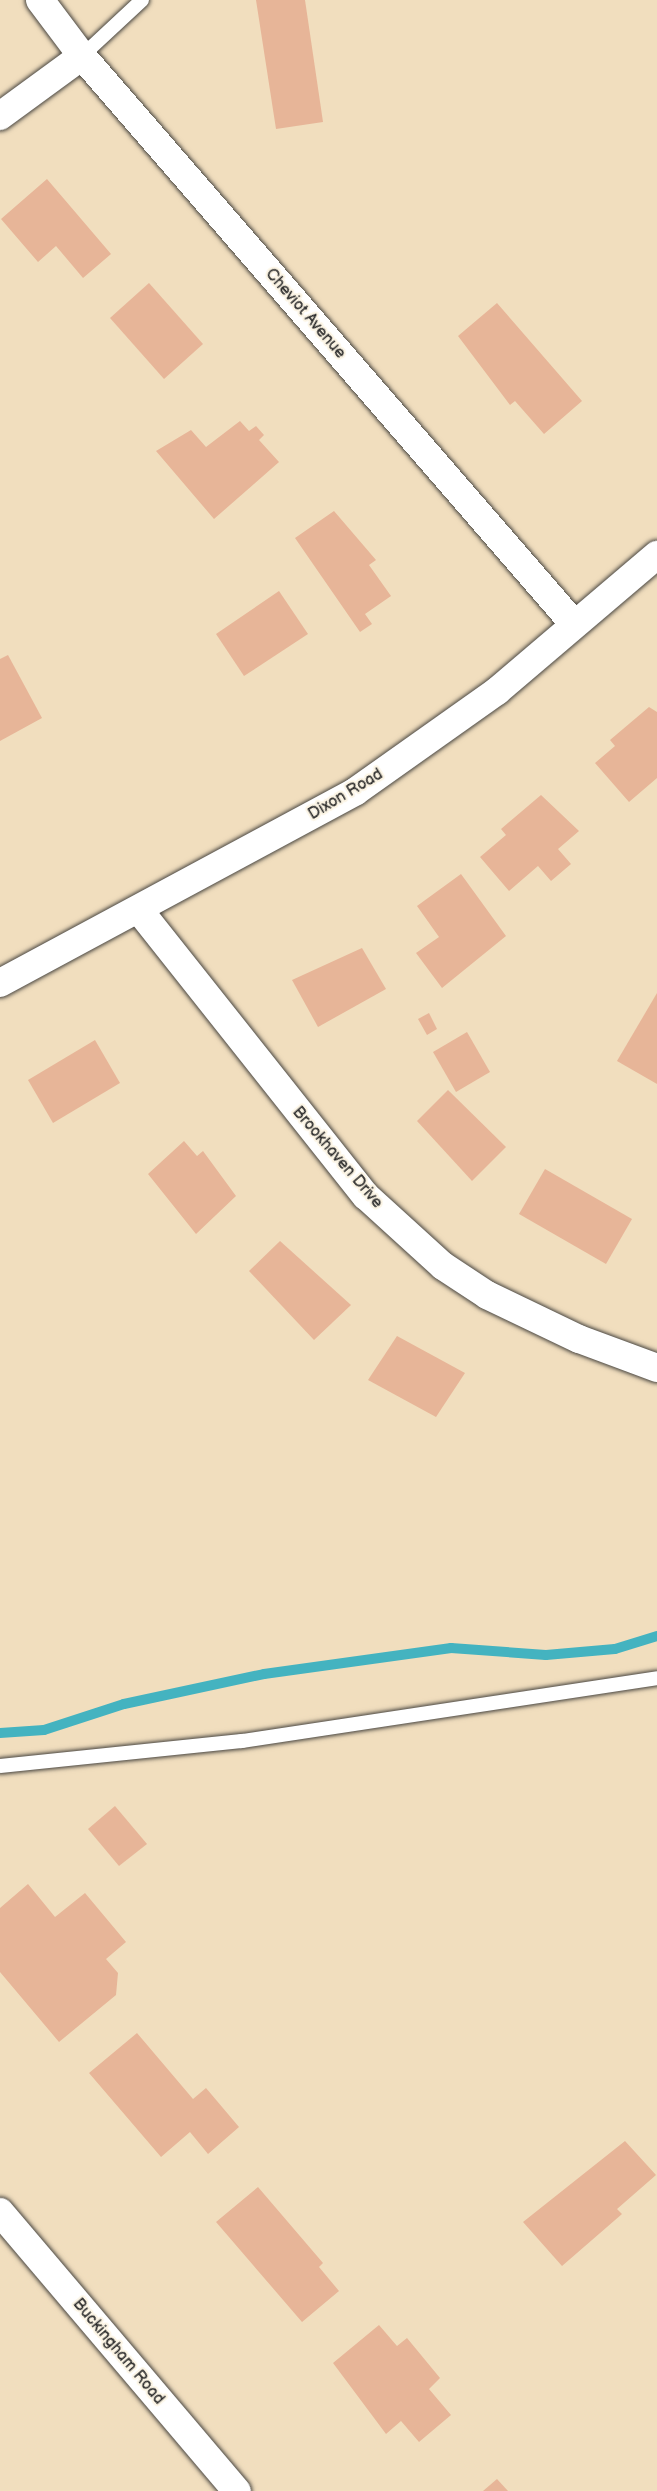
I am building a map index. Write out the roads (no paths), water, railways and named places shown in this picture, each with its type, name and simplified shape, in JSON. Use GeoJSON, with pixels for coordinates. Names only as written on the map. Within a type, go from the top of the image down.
{"type":"FeatureCollection","features":[{"type":"Feature","properties":{"kind":"street","name":"Cheviot Avenue"},"geometry":{"type":"LineString","coordinates":[[40,0],[82,56],[574,624]]}},
{"type":"Feature","properties":{"kind":"street"},"geometry":{"type":"LineString","coordinates":[[0,116],[82,56]]}},
{"type":"Feature","properties":{"kind":"street","name":"Dixon Road"},"geometry":{"type":"LineString","coordinates":[[0,983],[139,910],[413,753],[657,555]]}},
{"type":"Feature","properties":{"kind":"street","name":"Brookhaven Drive"},"geometry":{"type":"LineString","coordinates":[[139,910],[366,1196],[443,1266],[487,1295],[579,1339],[657,1368]]}},
{"type":"Feature","properties":{"kind":"street","name":"Buckingham Road"},"geometry":{"type":"LineString","coordinates":[[0,2212],[237,2491]]}},
{"type":"Feature","properties":{"kind":"lane"},"geometry":{"type":"LineString","coordinates":[[82,56],[142,0]]}},
{"type":"Feature","properties":{"kind":"lane"},"geometry":{"type":"LineString","coordinates":[[0,1766],[242,1741],[657,1678]]}},
{"type":"Feature","properties":{"kind":"waterway"},"geometry":{"type":"LineString","coordinates":[[0,1733],[44,1730],[124,1704],[264,1674],[451,1648],[546,1655],[615,1649],[657,1636]]}}]}
